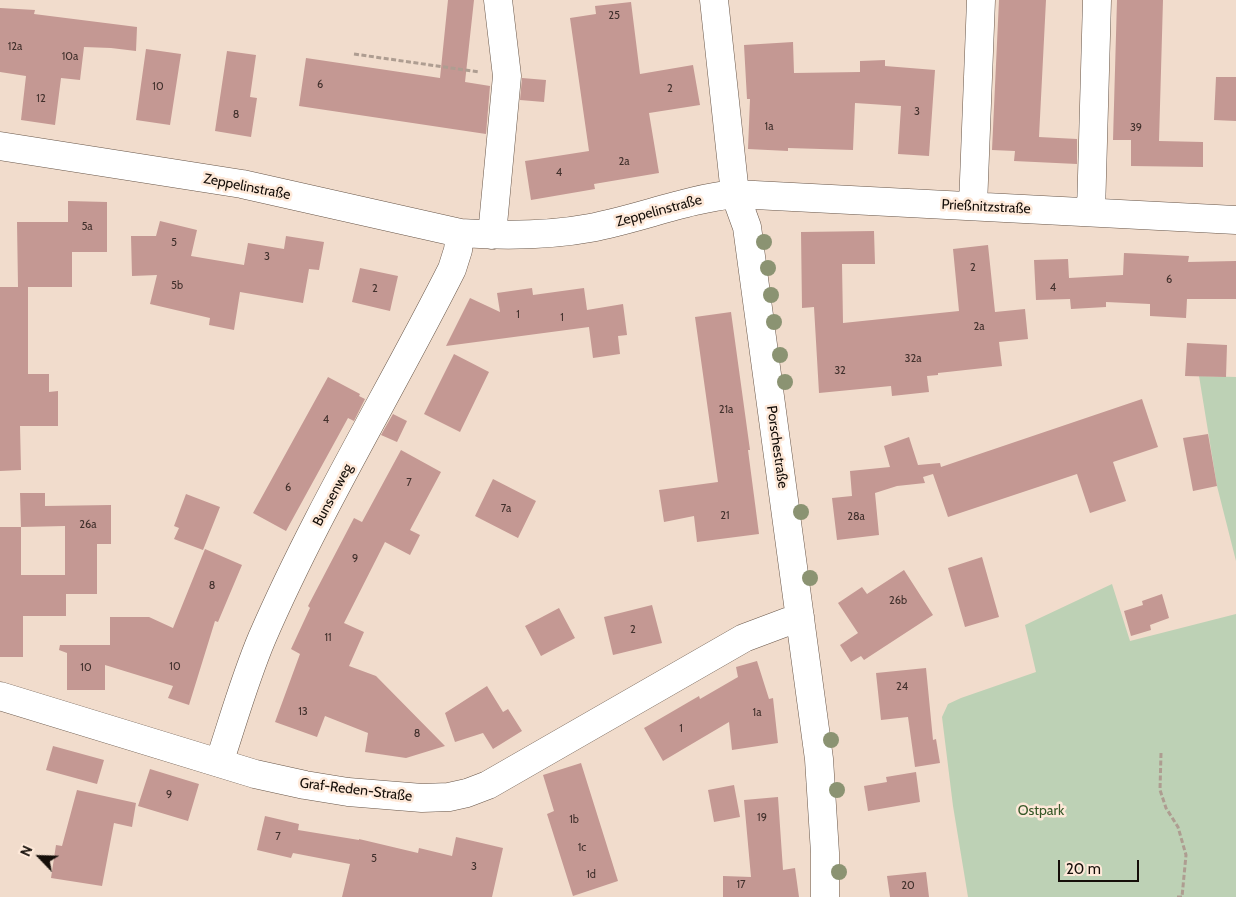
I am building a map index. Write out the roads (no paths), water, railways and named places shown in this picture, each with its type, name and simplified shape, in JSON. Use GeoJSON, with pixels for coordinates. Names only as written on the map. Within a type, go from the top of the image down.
{"type":"FeatureCollection","features":[{"type":"Feature","properties":{"kind":"street"},"geometry":{"type":"LineString","coordinates":[[492,235],[507,76],[498,0]]}},
{"type":"Feature","properties":{"kind":"street","name":"Porschestraße"},"geometry":{"type":"LineString","coordinates":[[714,0],[735,194],[748,227],[819,759],[825,853],[825,897]]}},
{"type":"Feature","properties":{"kind":"street"},"geometry":{"type":"LineString","coordinates":[[973,206],[981,0]]}},
{"type":"Feature","properties":{"kind":"street"},"geometry":{"type":"LineString","coordinates":[[1091,212],[1098,0]]}},
{"type":"Feature","properties":{"kind":"street","name":"Zeppelinstraße"},"geometry":{"type":"LineString","coordinates":[[0,146],[242,184],[460,233],[492,235],[548,234],[590,228],[713,196],[735,194]]}},
{"type":"Feature","properties":{"kind":"street","name":"Prießnitzstraße"},"geometry":{"type":"LineString","coordinates":[[735,194],[1236,220]]}},
{"type":"Feature","properties":{"kind":"street","name":"Bunsenweg"},"geometry":{"type":"LineString","coordinates":[[219,763],[249,671],[272,615],[305,548],[452,269],[458,250],[460,233]]}},
{"type":"Feature","properties":{"kind":"street","name":"Graf-Reden-Straße"},"geometry":{"type":"LineString","coordinates":[[0,696],[255,774],[348,792],[422,798],[449,797],[488,785],[744,638],[800,617]]}},
{"type":"Feature","properties":{"kind":"park label","name":"Ostpark"},"geometry":{"type":"Point","coordinates":[1041,811]}}]}
